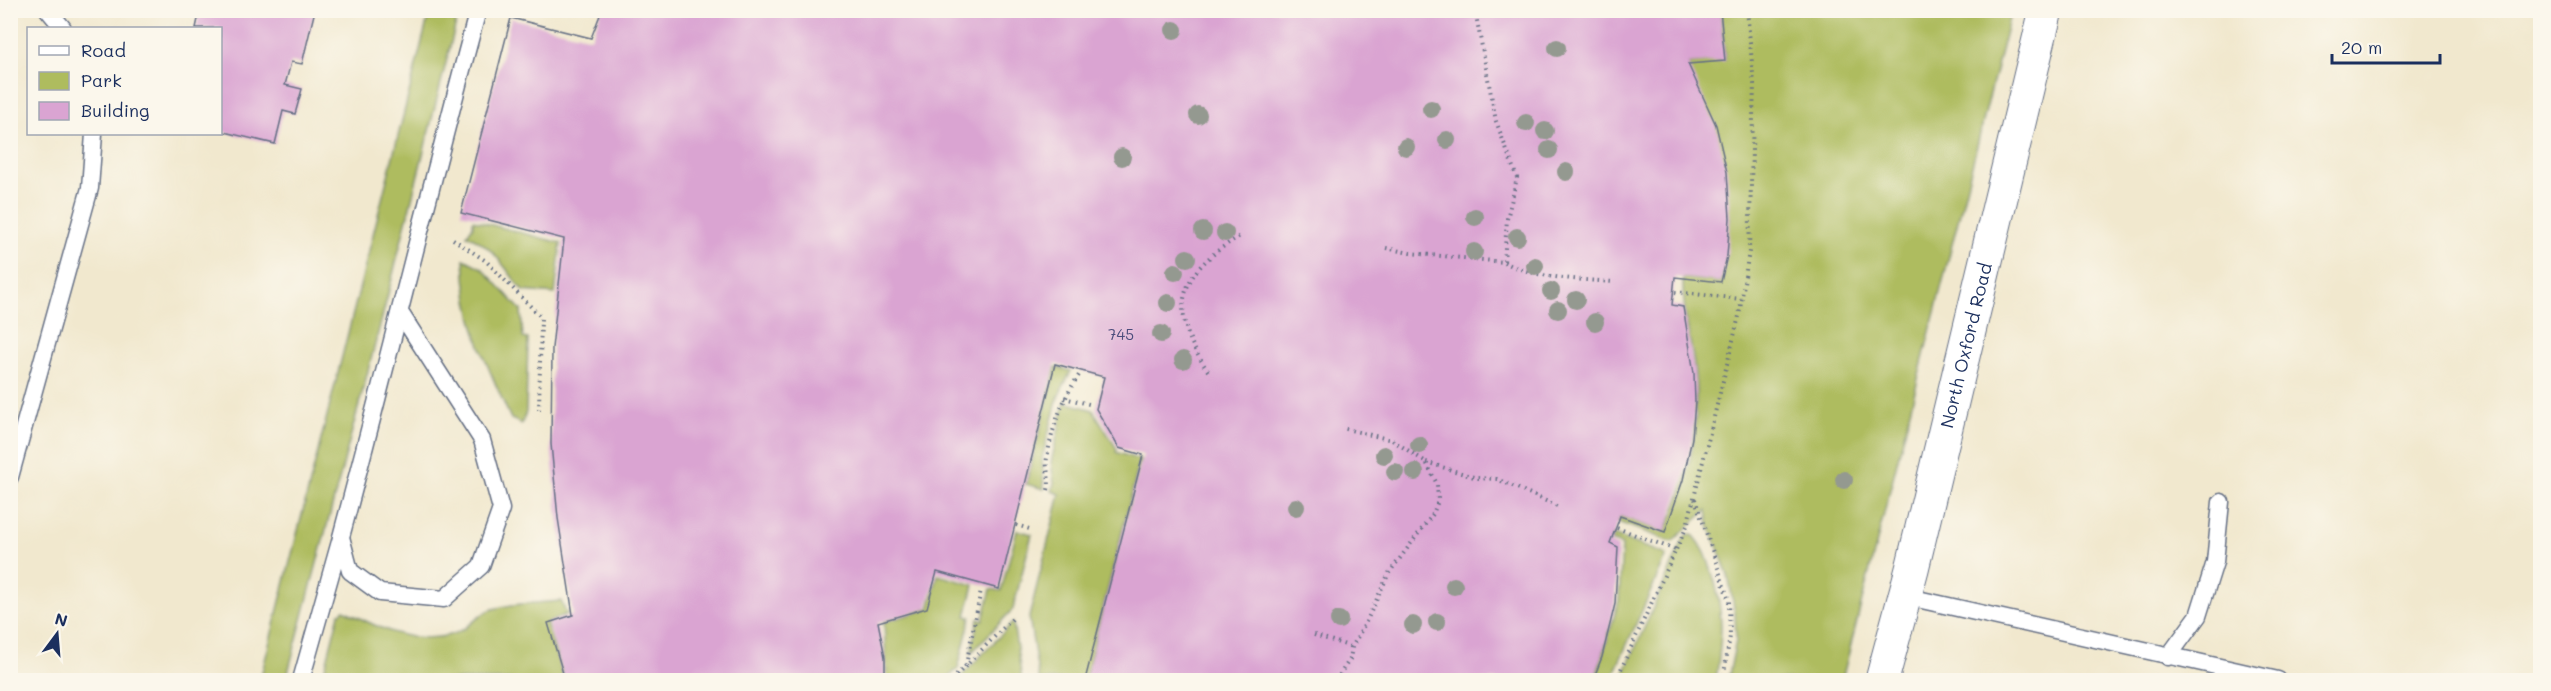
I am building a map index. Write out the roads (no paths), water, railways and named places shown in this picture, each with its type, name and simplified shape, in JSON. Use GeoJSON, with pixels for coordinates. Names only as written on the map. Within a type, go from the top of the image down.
{"type":"FeatureCollection","features":[{"type":"Feature","properties":{"kind":"street","name":"North Oxford Road"},"geometry":{"type":"LineString","coordinates":[[1882,681],[2046,10]]}},
{"type":"Feature","properties":{"kind":"lane"},"geometry":{"type":"LineString","coordinates":[[48,10],[62,27]]}},
{"type":"Feature","properties":{"kind":"lane"},"geometry":{"type":"LineString","coordinates":[[302,681],[401,314],[426,202],[478,10]]}},
{"type":"Feature","properties":{"kind":"lane"},"geometry":{"type":"LineString","coordinates":[[10,477],[90,188],[94,135]]}},
{"type":"Feature","properties":{"kind":"lane"},"geometry":{"type":"LineString","coordinates":[[341,537],[350,571],[380,593],[444,599],[481,566],[501,509],[482,440],[401,314]]}},
{"type":"Feature","properties":{"kind":"lane"},"geometry":{"type":"LineString","coordinates":[[2168,657],[2198,616],[2215,562],[2221,502]]}},
{"type":"Feature","properties":{"kind":"lane"},"geometry":{"type":"LineString","coordinates":[[1904,596],[2278,681]]}}]}
